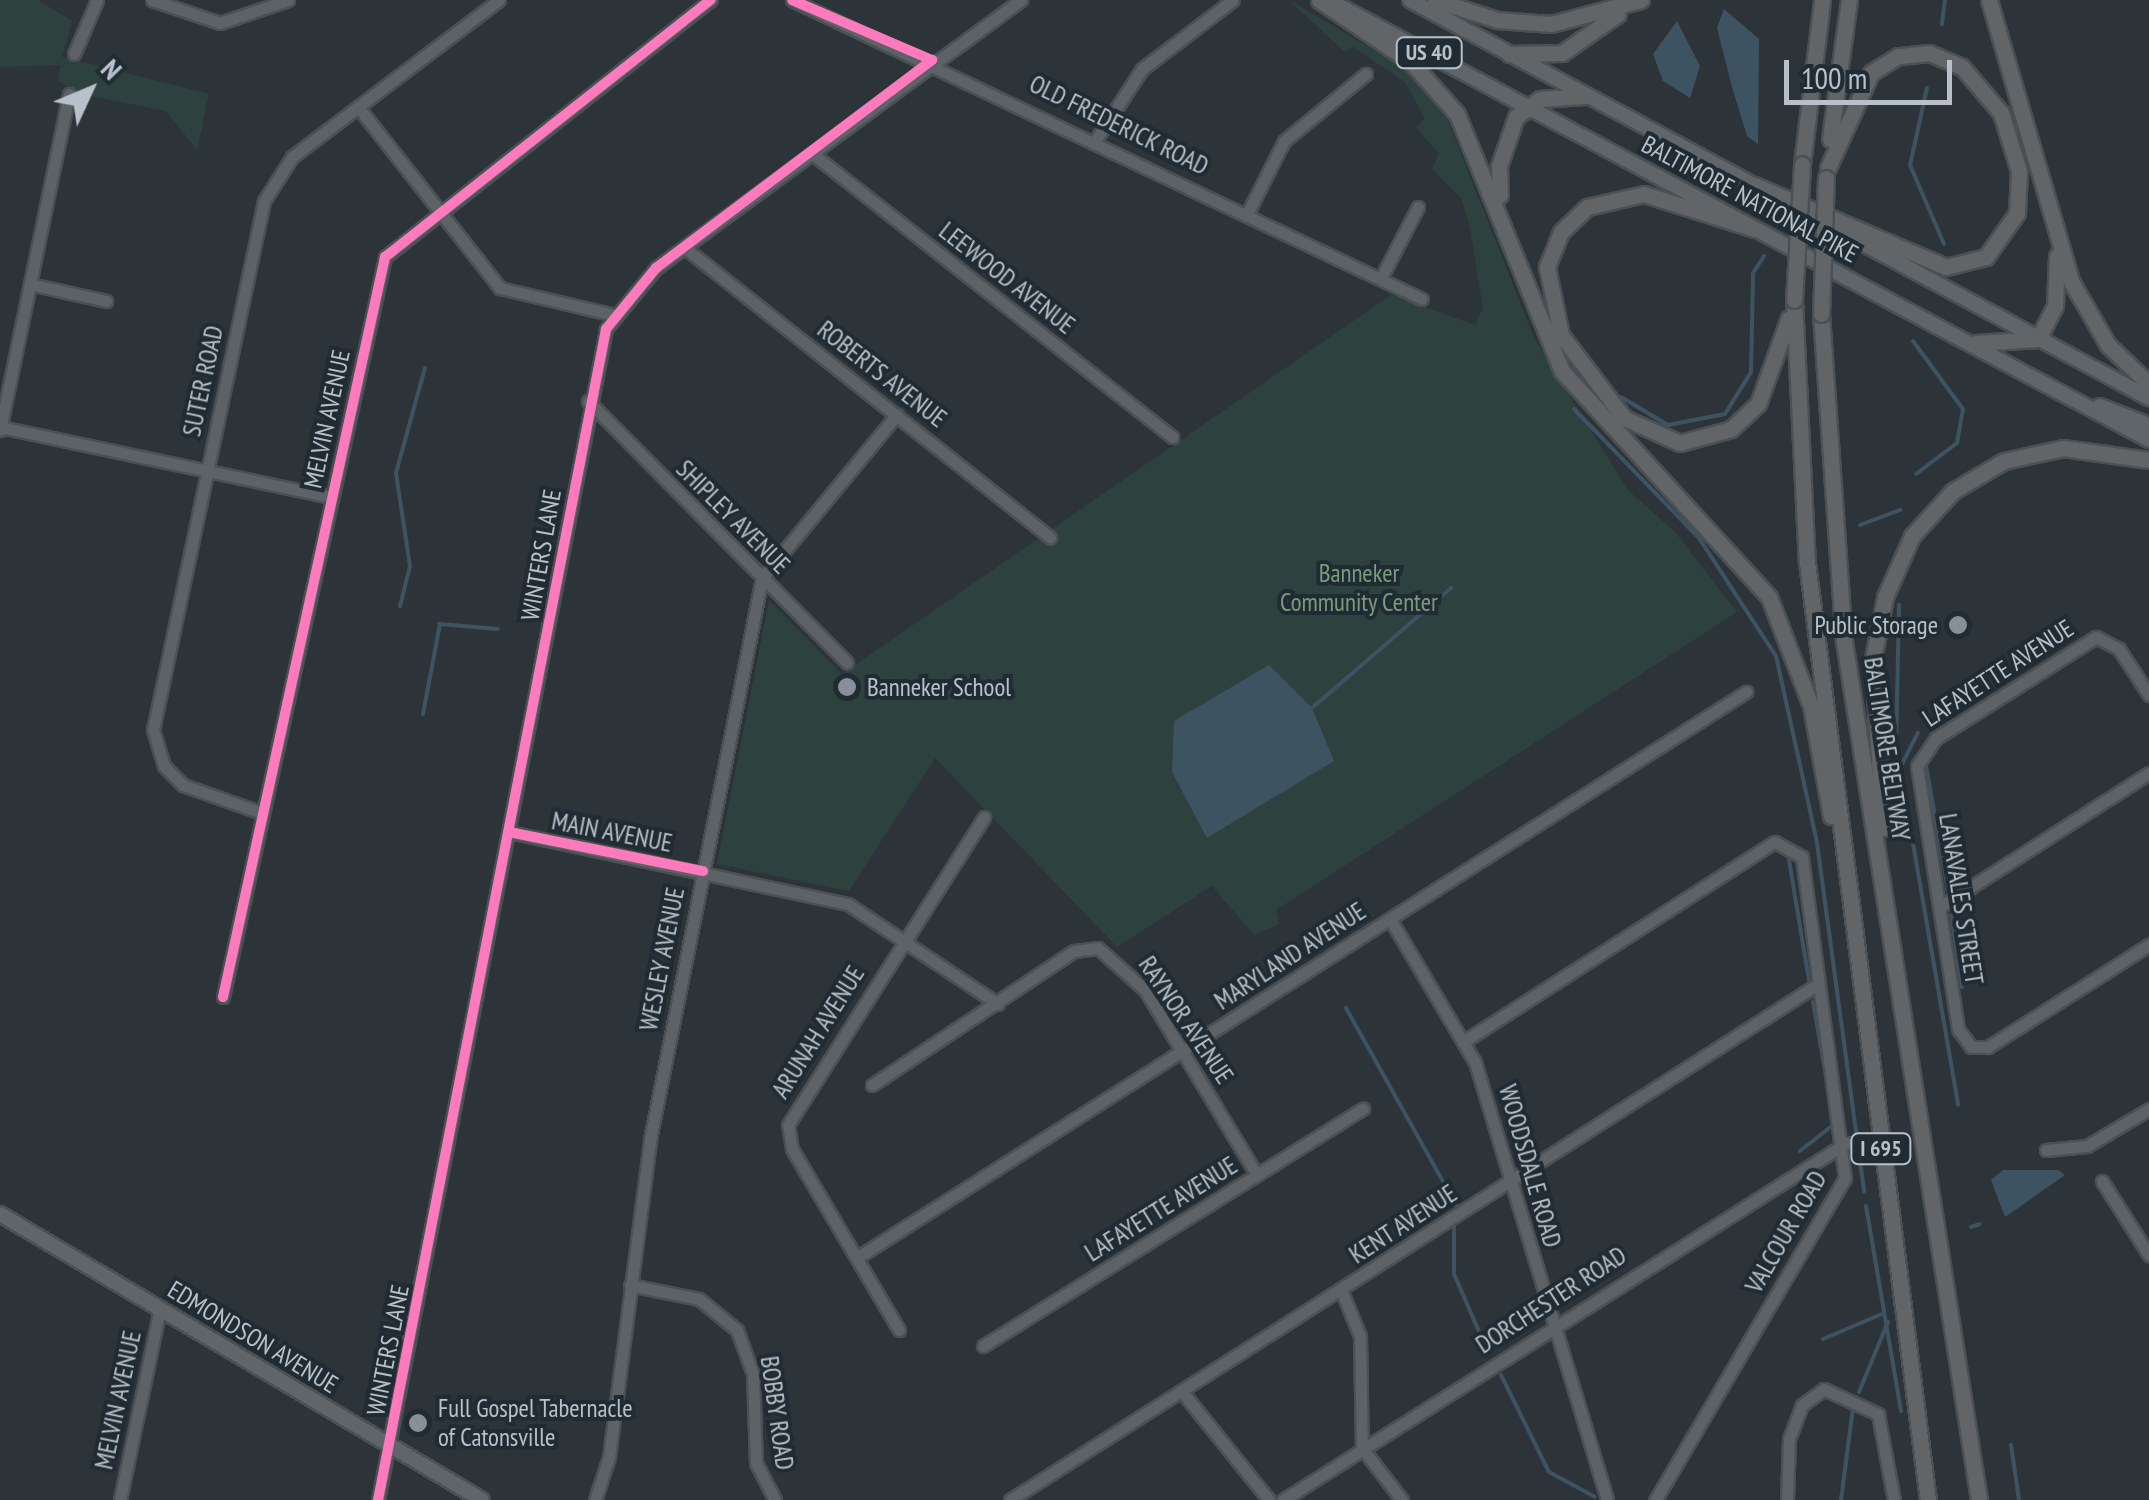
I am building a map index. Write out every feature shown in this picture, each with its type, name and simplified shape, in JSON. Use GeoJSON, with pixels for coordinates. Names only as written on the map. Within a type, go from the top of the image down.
{"type":"FeatureCollection","features":[{"type":"Feature","properties":{"kind":"highway"},"geometry":{"type":"LineString","coordinates":[[1319,0],[1434,86],[1473,142],[1502,214],[1534,320],[1571,384],[1737,553],[1781,616],[1811,706],[1855,963]]}},
{"type":"Feature","properties":{"kind":"highway"},"geometry":{"type":"LineString","coordinates":[[1435,0],[1526,23],[1624,8]]}},
{"type":"Feature","properties":{"kind":"highway"},"geometry":{"type":"LineString","coordinates":[[1508,54],[1562,53],[1641,0]]}},
{"type":"Feature","properties":{"kind":"highway","name":"BALTIMORE BELTWAY"},"geometry":{"type":"LineString","coordinates":[[1822,0],[1802,164],[1794,300],[1804,526],[1855,963],[1928,1500]]}},
{"type":"Feature","properties":{"kind":"highway","name":"BALTIMORE BELTWAY"},"geometry":{"type":"LineString","coordinates":[[1849,0],[1827,173],[1820,314],[1834,556],[1979,1500]]}},
{"type":"Feature","properties":{"kind":"highway"},"geometry":{"type":"LineString","coordinates":[[1989,0],[2054,237],[2088,316],[2149,384]]}},
{"type":"Feature","properties":{"kind":"highway"},"geometry":{"type":"LineString","coordinates":[[1754,184],[1946,267],[1986,257],[2016,214],[2019,171],[2001,113],[1962,66],[1929,53],[1898,56],[1871,74],[1827,173]]}},
{"type":"Feature","properties":{"kind":"highway"},"geometry":{"type":"LineString","coordinates":[[1502,214],[1503,144],[1529,107],[1585,96]]}},
{"type":"Feature","properties":{"kind":"highway"},"geometry":{"type":"LineString","coordinates":[[1755,228],[1644,194],[1587,207],[1561,232],[1547,266],[1552,309],[1574,360],[1642,431],[1698,442],[1731,429],[1758,404],[1794,300]]}},
{"type":"Feature","properties":{"kind":"highway"},"geometry":{"type":"LineString","coordinates":[[1976,343],[2038,339],[2055,306],[2054,237]]}},
{"type":"Feature","properties":{"kind":"highway"},"geometry":{"type":"LineString","coordinates":[[1899,991],[1872,692],[1896,563],[1933,509],[2004,461],[2081,448],[2149,460]]}},
{"type":"Feature","properties":{"kind":"main road","name":"BALTIMORE NATIONAL PIKE"},"geometry":{"type":"LineString","coordinates":[[1329,0],[1976,343],[2149,440]]}},
{"type":"Feature","properties":{"kind":"main road","name":"BALTIMORE NATIONAL PIKE"},"geometry":{"type":"LineString","coordinates":[[1410,0],[2149,398]]}},
{"type":"Feature","properties":{"kind":"main road"},"geometry":{"type":"LineString","coordinates":[[2061,393],[2149,425]]}},
{"type":"Feature","properties":{"kind":"main road","name":"EDMONDSON AVENUE"},"geometry":{"type":"LineString","coordinates":[[0,1214],[482,1500]]}},
{"type":"Feature","properties":{"kind":"street"},"geometry":{"type":"LineString","coordinates":[[74,54],[96,0]]}},
{"type":"Feature","properties":{"kind":"street"},"geometry":{"type":"LineString","coordinates":[[152,0],[220,23],[288,0]]}},
{"type":"Feature","properties":{"kind":"street","name":"SUTER ROAD"},"geometry":{"type":"LineString","coordinates":[[262,813],[183,785],[154,742],[207,470],[272,182],[358,107],[500,0]]}},
{"type":"Feature","properties":{"kind":"street","name":"MELVIN AVENUE"},"geometry":{"type":"LineString","coordinates":[[223,997],[379,272],[394,243],[710,0]]}},
{"type":"Feature","properties":{"kind":"street"},"geometry":{"type":"LineString","coordinates":[[358,107],[436,209],[512,296],[614,315],[686,248],[814,155],[932,60],[1021,0]]}},
{"type":"Feature","properties":{"kind":"street"},"geometry":{"type":"LineString","coordinates":[[1096,138],[1142,69],[1233,0]]}},
{"type":"Feature","properties":{"kind":"street","name":"OLD FREDERICK ROAD"},"geometry":{"type":"LineString","coordinates":[[798,1],[1096,138],[1422,300]]}},
{"type":"Feature","properties":{"kind":"street"},"geometry":{"type":"LineString","coordinates":[[1247,214],[1284,141],[1366,74]]}},
{"type":"Feature","properties":{"kind":"street"},"geometry":{"type":"LineString","coordinates":[[69,94],[0,429],[331,496]]}},
{"type":"Feature","properties":{"kind":"street","name":"LEEWOOD AVENUE"},"geometry":{"type":"LineString","coordinates":[[814,155],[1172,436]]}},
{"type":"Feature","properties":{"kind":"street"},"geometry":{"type":"LineString","coordinates":[[1381,278],[1418,207]]}},
{"type":"Feature","properties":{"kind":"street","name":"ROBERTS AVENUE"},"geometry":{"type":"LineString","coordinates":[[686,248],[1050,537]]}},
{"type":"Feature","properties":{"kind":"street"},"geometry":{"type":"LineString","coordinates":[[30,284],[106,301]]}},
{"type":"Feature","properties":{"kind":"street","name":"WINTERS LANE"},"geometry":{"type":"LineString","coordinates":[[378,1500],[514,833],[588,401],[614,315]]}},
{"type":"Feature","properties":{"kind":"street","name":"SHIPLEY AVENUE"},"geometry":{"type":"LineString","coordinates":[[588,401],[847,663]]}},
{"type":"Feature","properties":{"kind":"street","name":"WESLEY AVENUE"},"geometry":{"type":"LineString","coordinates":[[595,1500],[702,871],[762,578],[897,414]]}},
{"type":"Feature","properties":{"kind":"street","name":"LAFAYETTE AVENUE"},"geometry":{"type":"LineString","coordinates":[[1919,754],[2104,637],[2149,695]]}},
{"type":"Feature","properties":{"kind":"street","name":"MARYLAND AVENUE"},"geometry":{"type":"LineString","coordinates":[[858,1257],[1746,692]]}},
{"type":"Feature","properties":{"kind":"street","name":"LANAVALES STREET"},"geometry":{"type":"LineString","coordinates":[[1919,754],[1958,1029],[1971,1047],[1988,1046],[2149,944]]}},
{"type":"Feature","properties":{"kind":"street"},"geometry":{"type":"LineString","coordinates":[[1940,908],[2149,774]]}},
{"type":"Feature","properties":{"kind":"street","name":"ARUNAH AVENUE"},"geometry":{"type":"LineString","coordinates":[[900,1330],[792,1149],[788,1125],[984,817]]}},
{"type":"Feature","properties":{"kind":"street","name":"MAIN AVENUE"},"geometry":{"type":"LineString","coordinates":[[514,833],[848,904],[905,938],[998,1004]]}},
{"type":"Feature","properties":{"kind":"street","name":"VALCOUR ROAD"},"geometry":{"type":"LineString","coordinates":[[1466,1040],[1764,849],[1792,844],[1804,867],[1818,984],[1846,1144],[1838,1192],[1655,1500]]}},
{"type":"Feature","properties":{"kind":"street","name":"WOODSDALE ROAD"},"geometry":{"type":"LineString","coordinates":[[1390,919],[1466,1040],[1607,1500]]}},
{"type":"Feature","properties":{"kind":"street","name":"RAYNOR AVENUE"},"geometry":{"type":"LineString","coordinates":[[872,1084],[1074,952],[1098,948],[1132,974],[1184,1051],[1258,1175]]}},
{"type":"Feature","properties":{"kind":"street","name":"KENT AVENUE"},"geometry":{"type":"LineString","coordinates":[[1010,1500],[1342,1292],[1818,984]]}},
{"type":"Feature","properties":{"kind":"street","name":"LAFAYETTE AVENUE"},"geometry":{"type":"LineString","coordinates":[[983,1346],[1363,1109]]}},
{"type":"Feature","properties":{"kind":"street"},"geometry":{"type":"LineString","coordinates":[[2046,1150],[2087,1146],[2149,1109]]}},
{"type":"Feature","properties":{"kind":"street","name":"DORCHESTER ROAD"},"geometry":{"type":"LineString","coordinates":[[1283,1500],[1554,1325],[1846,1144]]}},
{"type":"Feature","properties":{"kind":"street"},"geometry":{"type":"LineString","coordinates":[[2102,1181],[2149,1255]]}},
{"type":"Feature","properties":{"kind":"street","name":"BOBBY ROAD"},"geometry":{"type":"LineString","coordinates":[[630,1285],[699,1299],[736,1330],[754,1374],[756,1463],[776,1500]]}},
{"type":"Feature","properties":{"kind":"street"},"geometry":{"type":"LineString","coordinates":[[1342,1292],[1360,1336],[1362,1448],[1402,1500]]}},
{"type":"Feature","properties":{"kind":"street","name":"MELVIN AVENUE"},"geometry":{"type":"LineString","coordinates":[[120,1500],[160,1309]]}},
{"type":"Feature","properties":{"kind":"street"},"geometry":{"type":"LineString","coordinates":[[1788,1500],[1789,1439],[1802,1405],[1824,1389],[1878,1414],[1894,1500]]}},
{"type":"Feature","properties":{"kind":"street"},"geometry":{"type":"LineString","coordinates":[[1183,1393],[1269,1500]]}},
{"type":"Feature","properties":{"kind":"green space"},"geometry":{"type":"Polygon","coordinates":[[[0,0],[38,0],[72,21],[62,57],[209,94],[197,150],[166,111],[80,94],[58,81],[60,65],[0,67],[0,0]]]}},
{"type":"Feature","properties":{"kind":"green space","name":"Banneker Community Center"},"geometry":{"type":"Polygon","coordinates":[[[1289,0],[1403,67],[1441,103],[1534,338],[1627,489],[1675,532],[1737,612],[1276,910],[1279,924],[1254,935],[1212,886],[1117,947],[935,758],[849,891],[717,864],[769,600],[842,674],[1391,295],[1475,325],[1483,308],[1470,228],[1461,198],[1432,169],[1439,154],[1416,127],[1425,118],[1405,82],[1353,47],[1345,52],[1289,0]]]}},
{"type":"Feature","properties":{"kind":"water"},"geometry":{"type":"Polygon","coordinates":[[[1724,9],[1759,39],[1758,144],[1747,136],[1717,28],[1724,9]]]}},
{"type":"Feature","properties":{"kind":"water"},"geometry":{"type":"Polygon","coordinates":[[[1677,21],[1700,66],[1690,98],[1663,81],[1653,54],[1677,21]]]}},
{"type":"Feature","properties":{"kind":"water"},"geometry":{"type":"Polygon","coordinates":[[[1269,665],[1312,708],[1334,761],[1207,838],[1172,772],[1174,721],[1269,665]]]}},
{"type":"Feature","properties":{"kind":"water"},"geometry":{"type":"Polygon","coordinates":[[[2003,1170],[2058,1170],[2065,1175],[2005,1217],[1991,1180],[2003,1170]]]}},
{"type":"Feature","properties":{"kind":"waterway"},"geometry":{"type":"LineString","coordinates":[[1942,24],[1945,0]]}},
{"type":"Feature","properties":{"kind":"waterway"},"geometry":{"type":"LineString","coordinates":[[1927,88],[1910,165],[1944,244]]}},
{"type":"Feature","properties":{"kind":"waterway"},"geometry":{"type":"LineString","coordinates":[[1621,397],[1668,425],[1725,414],[1751,372],[1753,273],[1764,256]]}},
{"type":"Feature","properties":{"kind":"waterway"},"geometry":{"type":"LineString","coordinates":[[1913,341],[1963,409],[1957,443],[1916,474]]}},
{"type":"Feature","properties":{"kind":"waterway"},"geometry":{"type":"LineString","coordinates":[[400,606],[410,566],[396,473],[425,368]]}},
{"type":"Feature","properties":{"kind":"waterway"},"geometry":{"type":"LineString","coordinates":[[1574,409],[1699,538],[1776,656],[1817,843],[1864,1192]]}},
{"type":"Feature","properties":{"kind":"waterway"},"geometry":{"type":"LineString","coordinates":[[1860,525],[1900,510]]}},
{"type":"Feature","properties":{"kind":"waterway"},"geometry":{"type":"LineString","coordinates":[[1312,708],[1451,588]]}},
{"type":"Feature","properties":{"kind":"waterway"},"geometry":{"type":"LineString","coordinates":[[1899,605],[1896,745],[1958,1105]]}},
{"type":"Feature","properties":{"kind":"waterway"},"geometry":{"type":"LineString","coordinates":[[439,624],[498,629]]}},
{"type":"Feature","properties":{"kind":"waterway"},"geometry":{"type":"LineString","coordinates":[[423,714],[440,624]]}},
{"type":"Feature","properties":{"kind":"waterway"},"geometry":{"type":"LineString","coordinates":[[1902,764],[1918,733]]}},
{"type":"Feature","properties":{"kind":"waterway"},"geometry":{"type":"LineString","coordinates":[[1925,760],[1948,891]]}},
{"type":"Feature","properties":{"kind":"waterway"},"geometry":{"type":"LineString","coordinates":[[1788,854],[1810,987]]}},
{"type":"Feature","properties":{"kind":"waterway"},"geometry":{"type":"LineString","coordinates":[[1951,915],[1962,987]]}},
{"type":"Feature","properties":{"kind":"waterway"},"geometry":{"type":"LineString","coordinates":[[1813,1002],[1825,1071]]}},
{"type":"Feature","properties":{"kind":"waterway"},"geometry":{"type":"LineString","coordinates":[[1346,1008],[1458,1208]]}},
{"type":"Feature","properties":{"kind":"waterway"},"geometry":{"type":"LineString","coordinates":[[1800,1151],[1833,1125]]}},
{"type":"Feature","properties":{"kind":"waterway"},"geometry":{"type":"LineString","coordinates":[[1866,1206],[1901,1411]]}},
{"type":"Feature","properties":{"kind":"waterway"},"geometry":{"type":"LineString","coordinates":[[1454,1224],[1454,1274],[1487,1350]]}},
{"type":"Feature","properties":{"kind":"waterway"},"geometry":{"type":"LineString","coordinates":[[1971,1227],[1980,1224]]}},
{"type":"Feature","properties":{"kind":"waterway"},"geometry":{"type":"LineString","coordinates":[[1823,1339],[1882,1314]]}},
{"type":"Feature","properties":{"kind":"waterway"},"geometry":{"type":"LineString","coordinates":[[1859,1392],[1888,1322]]}},
{"type":"Feature","properties":{"kind":"waterway"},"geometry":{"type":"LineString","coordinates":[[1501,1375],[1549,1472],[1595,1497]]}},
{"type":"Feature","properties":{"kind":"waterway"},"geometry":{"type":"LineString","coordinates":[[1841,1500],[1853,1408]]}},
{"type":"Feature","properties":{"kind":"waterway"},"geometry":{"type":"LineString","coordinates":[[2011,1445],[2019,1500]]}},
{"type":"Feature","properties":{"kind":"cycle path"},"geometry":{"type":"LineString","coordinates":[[223,997],[385,257],[711,0]]}},
{"type":"Feature","properties":{"kind":"cycle path"},"geometry":{"type":"LineString","coordinates":[[378,1500],[606,329],[656,268],[932,60],[792,0]]}},
{"type":"Feature","properties":{"kind":"cycle path"},"geometry":{"type":"LineString","coordinates":[[514,833],[703,871]]}},
{"type":"Feature","properties":{"kind":"place","name":"Public Storage"},"geometry":{"type":"Point","coordinates":[1958,625]}},
{"type":"Feature","properties":{"kind":"place","name":"Banneker School"},"geometry":{"type":"Point","coordinates":[847,687]}},
{"type":"Feature","properties":{"kind":"place","name":"Full Gospel Tabernacle of Catonsville"},"geometry":{"type":"Point","coordinates":[418,1423]}}]}
